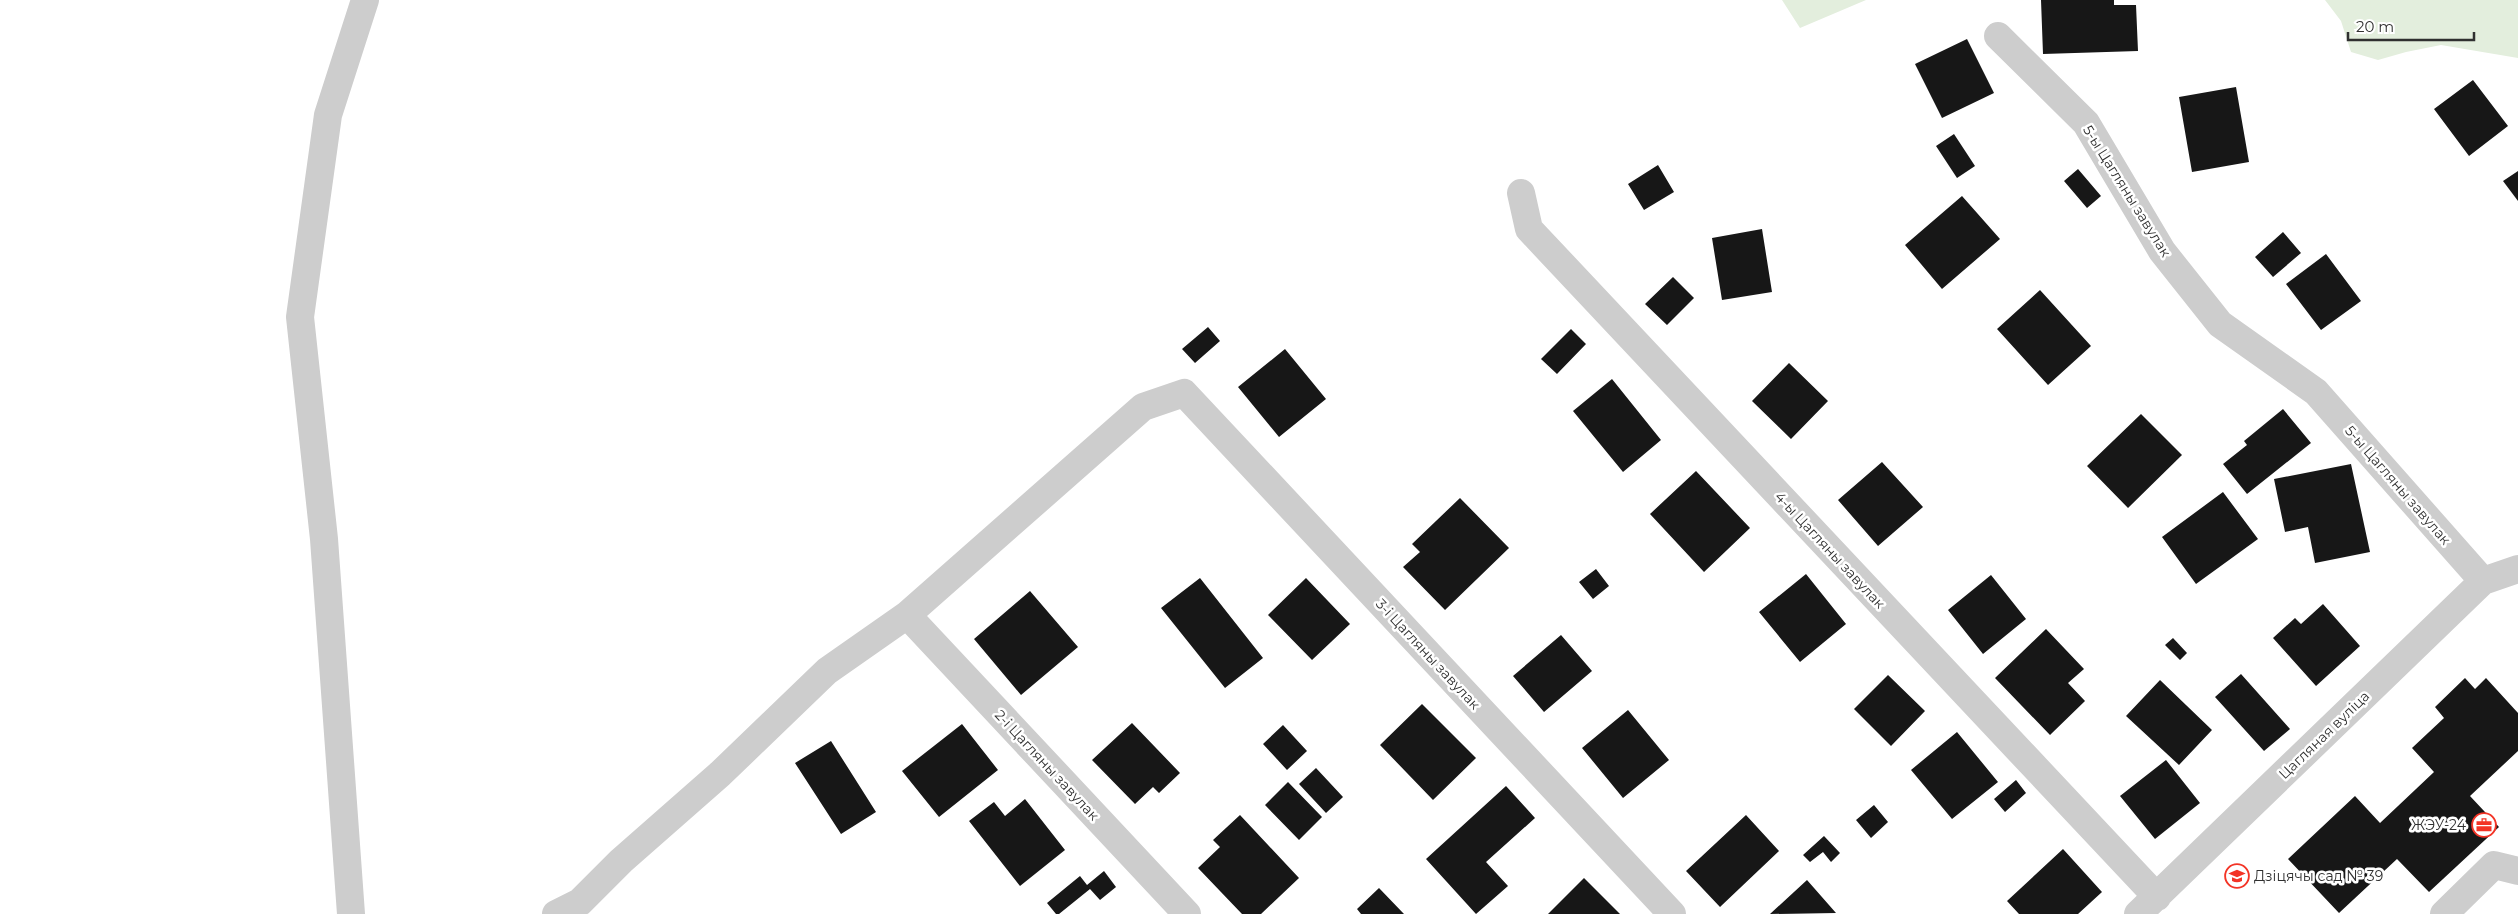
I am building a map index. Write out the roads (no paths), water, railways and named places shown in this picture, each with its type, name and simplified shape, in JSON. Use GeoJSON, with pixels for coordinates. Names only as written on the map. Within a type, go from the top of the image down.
{"type":"FeatureCollection","features":[{"type":"Feature","properties":{"kind":"street"},"geometry":{"type":"LineString","coordinates":[[352,914],[324,539],[300,317],[328,115],[365,0]]}},
{"type":"Feature","properties":{"kind":"street","name":"5-ы Цагляны завулак"},"geometry":{"type":"LineString","coordinates":[[1998,36],[2086,122],[2162,251],[2220,324],[2316,392],[2483,581]]}},
{"type":"Feature","properties":{"kind":"street","name":"4-ы Цагляны завулак"},"geometry":{"type":"LineString","coordinates":[[1520,193],[1529,229],[2148,906]]}},
{"type":"Feature","properties":{"kind":"street","name":"3-і Цагляны завулак"},"geometry":{"type":"LineString","coordinates":[[907,615],[1143,407],[1184,393],[1672,914]]}},
{"type":"Feature","properties":{"kind":"street","name":"Цагляная вуліца"},"geometry":{"type":"LineString","coordinates":[[2148,906],[2483,581],[2518,569]]}},
{"type":"Feature","properties":{"kind":"street"},"geometry":{"type":"LineString","coordinates":[[556,914],[586,908],[621,861],[720,774],[827,671],[907,615]]}},
{"type":"Feature","properties":{"kind":"street","name":"2-і Цагляны завулак"},"geometry":{"type":"LineString","coordinates":[[907,615],[1187,914]]}},
{"type":"Feature","properties":{"kind":"street"},"geometry":{"type":"LineString","coordinates":[[2444,914],[2494,865],[2518,871]]}},
{"type":"Feature","properties":{"kind":"place","name":"ЖЭУ-24"},"geometry":{"type":"Point","coordinates":[2484,825]}},
{"type":"Feature","properties":{"kind":"place","name":"Дзіцячы сад № 39"},"geometry":{"type":"Point","coordinates":[2237,876]}}]}
